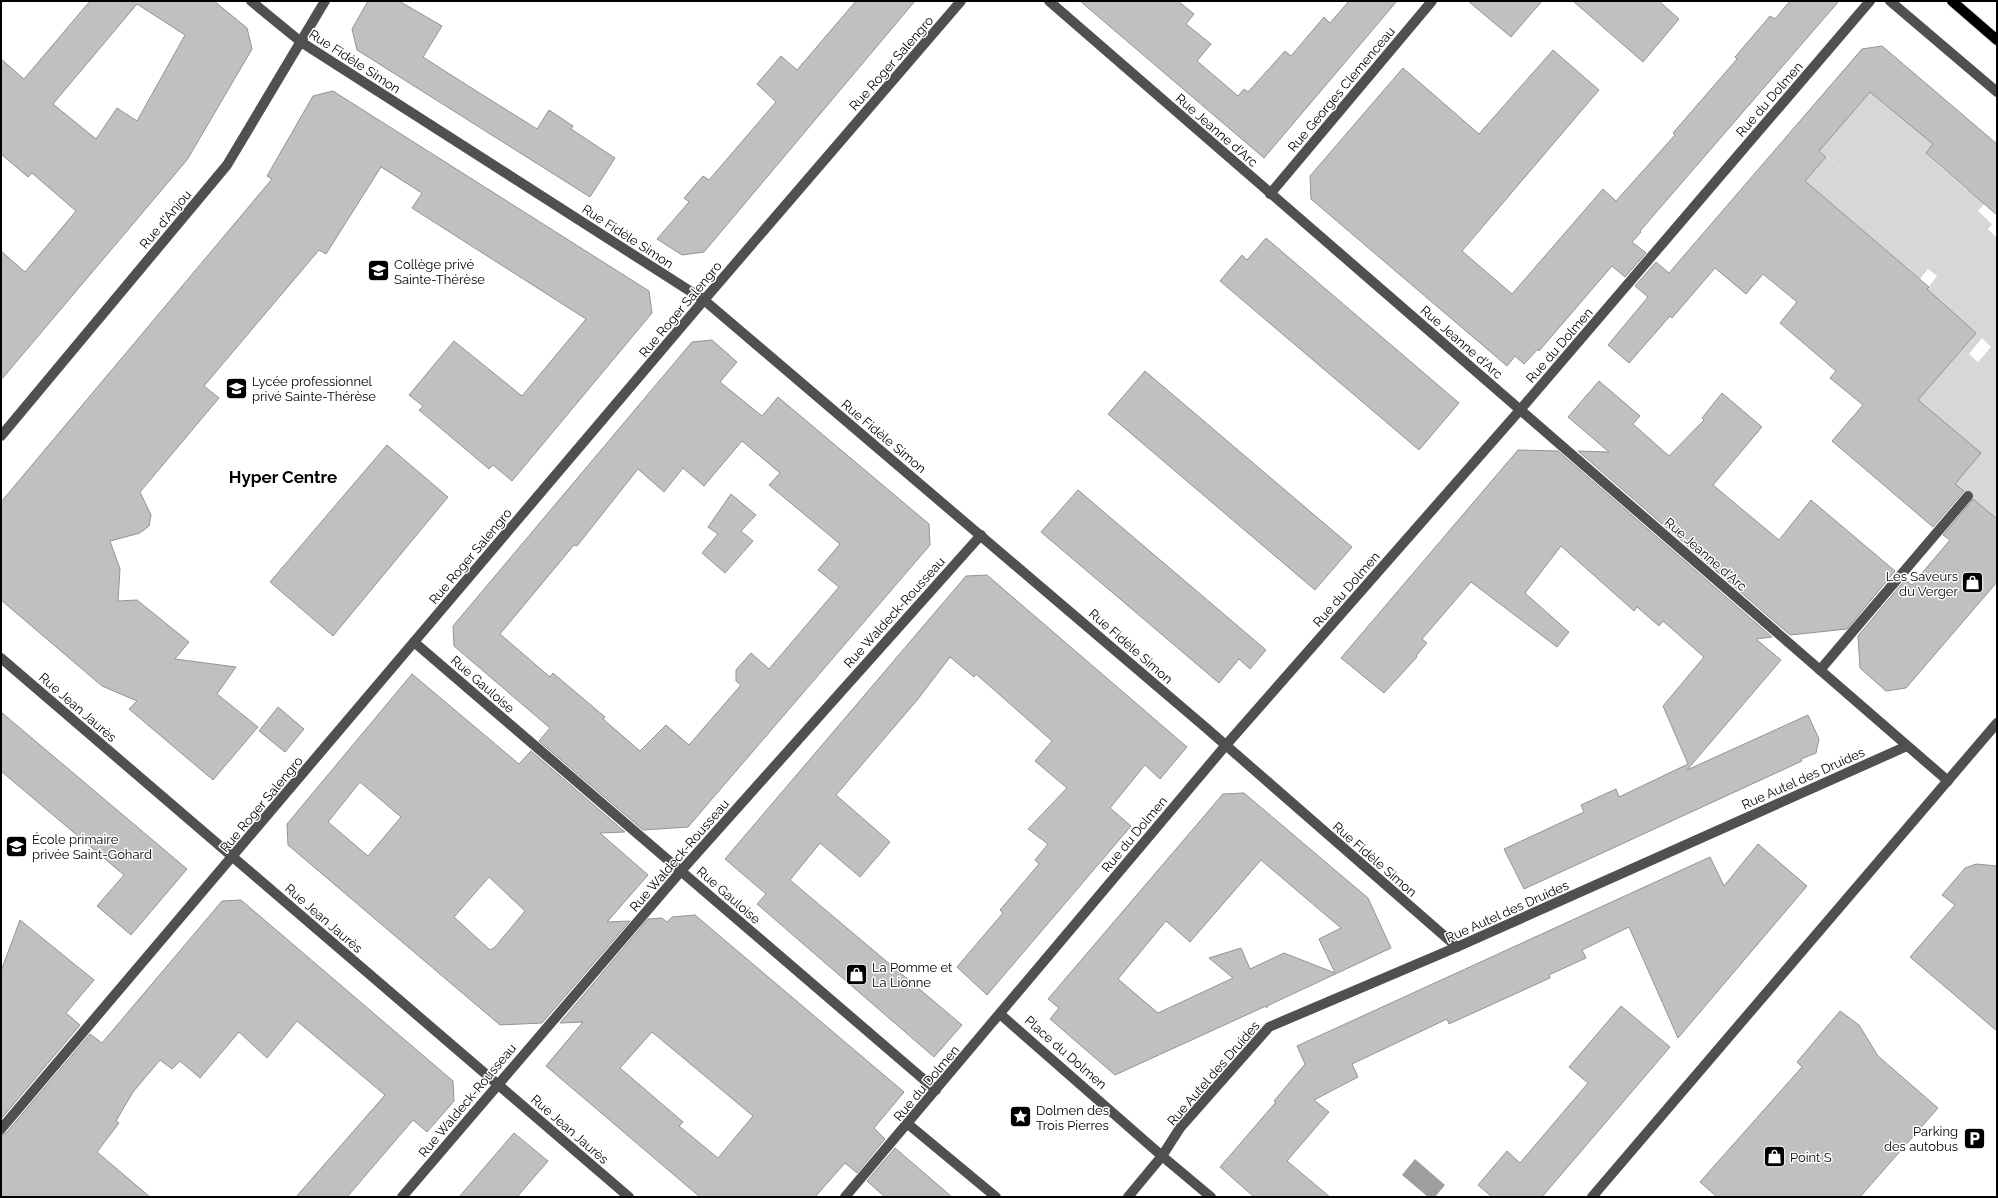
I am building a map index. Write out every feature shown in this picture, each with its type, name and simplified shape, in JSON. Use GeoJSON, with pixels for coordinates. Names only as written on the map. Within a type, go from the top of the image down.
{"type":"FeatureCollection","features":[{"type":"Feature","properties":{"kind":"main road"},"geometry":{"type":"LineString","coordinates":[[1952,1],[1997,40]]}},
{"type":"Feature","properties":{"kind":"street","name":"Rue Fidèle Simon"},"geometry":{"type":"LineString","coordinates":[[251,1],[301,42],[704,300],[1226,745],[1457,948]]}},
{"type":"Feature","properties":{"kind":"street","name":"Rue d'Anjou"},"geometry":{"type":"LineString","coordinates":[[1,436],[227,165],[325,1]]}},
{"type":"Feature","properties":{"kind":"street","name":"Rue Roger Salengro"},"geometry":{"type":"LineString","coordinates":[[1,1130],[704,300],[961,1]]}},
{"type":"Feature","properties":{"kind":"street","name":"Rue Jeanne d'Arc"},"geometry":{"type":"LineString","coordinates":[[1049,1],[1948,781]]}},
{"type":"Feature","properties":{"kind":"street","name":"Rue Georges Clemenceau"},"geometry":{"type":"LineString","coordinates":[[1270,194],[1432,1]]}},
{"type":"Feature","properties":{"kind":"street","name":"Rue du Dolmen"},"geometry":{"type":"LineString","coordinates":[[845,1197],[1226,745],[1520,410],[1870,1]]}},
{"type":"Feature","properties":{"kind":"street"},"geometry":{"type":"LineString","coordinates":[[1890,1],[1997,92]]}},
{"type":"Feature","properties":{"kind":"street"},"geometry":{"type":"LineString","coordinates":[[1820,670],[1968,496]]}},
{"type":"Feature","properties":{"kind":"street","name":"Rue Waldeck-Rousseau"},"geometry":{"type":"LineString","coordinates":[[402,1197],[681,871],[981,535]]}},
{"type":"Feature","properties":{"kind":"street","name":"Rue Gauloise"},"geometry":{"type":"LineString","coordinates":[[414,642],[936,1090]]}},
{"type":"Feature","properties":{"kind":"street","name":"Rue Jean Jaurès"},"geometry":{"type":"LineString","coordinates":[[1,658],[629,1197]]}},
{"type":"Feature","properties":{"kind":"street"},"geometry":{"type":"LineString","coordinates":[[1592,1197],[1997,723]]}},
{"type":"Feature","properties":{"kind":"street","name":"Rue Autel des Druides"},"geometry":{"type":"LineString","coordinates":[[1162,1156],[1180,1128],[1269,1027],[1457,948],[1907,746]]}},
{"type":"Feature","properties":{"kind":"street","name":"Place du Dolmen"},"geometry":{"type":"LineString","coordinates":[[1000,1014],[1211,1197]]}},
{"type":"Feature","properties":{"kind":"street"},"geometry":{"type":"LineString","coordinates":[[908,1124],[996,1197]]}},
{"type":"Feature","properties":{"kind":"street"},"geometry":{"type":"LineString","coordinates":[[1128,1197],[1162,1156]]}},
{"type":"Feature","properties":{"kind":"shaded area"},"geometry":{"type":"Polygon","coordinates":[[[1875,86],[1935,142],[1926,154],[1967,190],[1975,183],[1991,196],[1978,211],[1992,224],[1988,229],[1997,238],[1997,519],[1955,484],[1900,385],[1927,289],[1937,276],[1928,269],[1920,279],[1805,181],[1826,157],[1846,173],[1793,129],[1823,94],[1849,116],[1875,86]],[[1982,338],[1969,354],[1978,362],[1991,347],[1982,338]],[[1962,349],[1928,360],[1942,372],[1962,349]]]}},
{"type":"Feature","properties":{"kind":"shaded area"},"geometry":{"type":"Polygon","coordinates":[[[1415,1159],[1445,1185],[1435,1197],[1428,1197],[1402,1175],[1415,1159]]]}},
{"type":"Feature","properties":{"kind":"building"},"geometry":{"type":"Polygon","coordinates":[[[90,1],[214,1],[247,28],[252,49],[187,160],[1,380],[1,251],[25,272],[76,211],[32,173],[28,177],[1,154],[1,59],[24,79],[90,1]],[[137,4],[53,104],[96,139],[117,108],[137,121],[185,35],[137,4]]]}},
{"type":"Feature","properties":{"kind":"building"},"geometry":{"type":"Polygon","coordinates":[[[368,1],[399,1],[442,26],[423,57],[537,129],[549,110],[573,126],[571,129],[615,158],[590,197],[357,50],[352,29],[368,1]]]}},
{"type":"Feature","properties":{"kind":"building"},"geometry":{"type":"Polygon","coordinates":[[[856,1],[915,1],[704,252],[682,255],[657,239],[689,202],[684,198],[703,176],[709,180],[776,102],[757,84],[781,56],[797,70],[856,1]]]}},
{"type":"Feature","properties":{"kind":"building"},"geometry":{"type":"Polygon","coordinates":[[[1080,1],[1178,1],[1194,14],[1186,24],[1211,44],[1197,61],[1238,96],[1244,89],[1248,92],[1285,51],[1291,56],[1324,17],[1330,23],[1349,1],[1397,1],[1264,158],[1080,1]]]}},
{"type":"Feature","properties":{"kind":"building"},"geometry":{"type":"Polygon","coordinates":[[[1468,1],[1542,1],[1511,37],[1468,1]]]}},
{"type":"Feature","properties":{"kind":"building"},"geometry":{"type":"Polygon","coordinates":[[[1573,1],[1659,1],[1679,19],[1643,62],[1573,1]]]}},
{"type":"Feature","properties":{"kind":"building"},"geometry":{"type":"Polygon","coordinates":[[[1790,1],[1839,1],[1640,231],[1641,232],[1632,242],[1646,253],[1625,277],[1612,266],[1539,351],[1538,349],[1524,364],[1515,356],[1507,366],[1311,199],[1310,176],[1403,68],[1479,134],[1553,50],[1599,90],[1462,251],[1512,294],[1603,189],[1616,201],[1675,135],[1673,133],[1737,59],[1735,57],[1770,16],[1775,19],[1790,1]]]}},
{"type":"Feature","properties":{"kind":"building"},"geometry":{"type":"Polygon","coordinates":[[[1882,46],[1997,144],[1997,215],[1926,153],[1933,144],[1870,92],[1819,151],[1826,157],[1805,181],[1929,287],[1927,289],[1976,333],[1918,400],[1981,453],[1955,484],[1964,491],[1933,527],[1832,441],[1863,405],[1830,378],[1836,371],[1780,323],[1797,302],[1763,274],[1746,294],[1715,268],[1672,318],[1670,316],[1629,363],[1608,345],[1648,297],[1635,286],[1656,262],[1669,273],[1862,49],[1882,46]]]}},
{"type":"Feature","properties":{"kind":"building"},"geometry":{"type":"Polygon","coordinates":[[[333,91],[649,291],[652,313],[512,481],[493,465],[489,469],[419,410],[423,406],[409,395],[454,341],[522,396],[586,319],[412,208],[422,193],[381,167],[326,254],[319,250],[204,386],[219,398],[140,492],[151,515],[149,526],[140,533],[110,541],[120,569],[118,601],[137,600],[189,642],[175,659],[236,667],[217,694],[258,727],[213,780],[129,709],[137,701],[102,686],[1,600],[1,502],[272,179],[267,176],[313,96],[333,91]]]}},
{"type":"Feature","properties":{"kind":"building"},"geometry":{"type":"Polygon","coordinates":[[[1266,238],[1459,403],[1419,450],[1220,281],[1242,255],[1247,260],[1266,238]]]}},
{"type":"Feature","properties":{"kind":"building"},"geometry":{"type":"Polygon","coordinates":[[[712,340],[737,362],[720,382],[762,416],[778,397],[929,524],[930,545],[688,827],[643,830],[539,741],[550,728],[454,646],[453,626],[692,342],[712,340]],[[742,441],[704,486],[683,468],[664,492],[638,469],[577,546],[574,545],[500,634],[550,677],[553,673],[605,717],[603,719],[640,751],[666,725],[689,745],[741,685],[736,681],[736,670],[751,653],[769,669],[839,587],[818,570],[840,544],[769,485],[780,473],[742,441]]]}},
{"type":"Feature","properties":{"kind":"building"},"geometry":{"type":"Polygon","coordinates":[[[1145,371],[1352,547],[1315,590],[1108,414],[1145,371]]]}},
{"type":"Feature","properties":{"kind":"building"},"geometry":{"type":"Polygon","coordinates":[[[1599,381],[1640,416],[1633,424],[1669,456],[1704,420],[1702,418],[1722,393],[1762,427],[1713,485],[1779,540],[1811,500],[1895,571],[1847,629],[1790,635],[1578,451],[1609,452],[1568,417],[1599,381]]]}},
{"type":"Feature","properties":{"kind":"building"},"geometry":{"type":"Polygon","coordinates":[[[387,445],[448,497],[333,636],[270,582],[387,445]]]}},
{"type":"Feature","properties":{"kind":"building"},"geometry":{"type":"Polygon","coordinates":[[[1518,450],[1558,451],[1772,637],[1756,639],[1781,660],[1687,770],[1808,715],[1819,739],[1816,753],[1801,759],[1802,761],[1524,889],[1504,849],[1584,812],[1581,805],[1616,789],[1619,797],[1688,764],[1663,706],[1704,657],[1663,621],[1659,626],[1637,607],[1634,611],[1561,546],[1525,593],[1569,632],[1557,647],[1471,582],[1422,639],[1427,643],[1416,656],[1417,657],[1384,693],[1341,658],[1518,450]]]}},
{"type":"Feature","properties":{"kind":"building"},"geometry":{"type":"Polygon","coordinates":[[[1078,490],[1266,650],[1250,669],[1239,659],[1219,683],[1041,532],[1078,490]]]}},
{"type":"Feature","properties":{"kind":"building"},"geometry":{"type":"Polygon","coordinates":[[[731,494],[756,515],[741,531],[753,541],[725,573],[702,553],[718,534],[708,527],[731,494]]]}},
{"type":"Feature","properties":{"kind":"building"},"geometry":{"type":"Polygon","coordinates":[[[1973,499],[1997,519],[1997,582],[1906,688],[1886,691],[1860,668],[1858,636],[1905,580],[1912,585],[1950,540],[1943,535],[1973,499]]]}},
{"type":"Feature","properties":{"kind":"building"},"geometry":{"type":"Polygon","coordinates":[[[987,575],[1187,747],[1160,779],[1145,765],[1110,808],[1131,826],[987,995],[957,967],[1003,913],[1000,910],[1039,864],[1035,860],[1048,844],[1028,829],[1067,788],[1035,761],[1052,741],[976,674],[974,677],[950,657],[918,699],[836,795],[890,842],[860,877],[820,843],[790,880],[962,1025],[934,1057],[757,904],[766,894],[725,859],[966,576],[987,575]]]}},
{"type":"Feature","properties":{"kind":"building"},"geometry":{"type":"Polygon","coordinates":[[[412,674],[519,764],[531,751],[625,832],[600,833],[648,875],[607,922],[630,921],[542,1023],[500,1025],[288,845],[287,824],[412,674]],[[360,782],[328,822],[368,856],[401,817],[360,782]],[[489,877],[454,917],[490,950],[495,947],[525,911],[489,877]]]}},
{"type":"Feature","properties":{"kind":"building"},"geometry":{"type":"Polygon","coordinates":[[[278,707],[304,729],[285,752],[259,731],[278,707]]]}},
{"type":"Feature","properties":{"kind":"building"},"geometry":{"type":"Polygon","coordinates":[[[1,712],[187,869],[131,935],[97,906],[124,875],[1,771],[1,712]]]}},
{"type":"Feature","properties":{"kind":"building"},"geometry":{"type":"Polygon","coordinates":[[[1244,793],[1368,898],[1391,948],[1267,1006],[1267,1008],[1266,1006],[1115,1075],[1050,1019],[1059,1008],[1048,999],[1223,794],[1244,793]],[[1261,860],[1190,942],[1166,921],[1118,979],[1158,1013],[1233,978],[1209,958],[1241,948],[1250,969],[1284,953],[1335,973],[1319,939],[1341,928],[1261,860]]]}},
{"type":"Feature","properties":{"kind":"building"},"geometry":{"type":"Polygon","coordinates":[[[1758,844],[1807,886],[1678,1038],[1629,927],[1582,950],[1586,958],[1549,975],[1550,978],[1449,1024],[1447,1019],[1352,1064],[1358,1077],[1314,1100],[1329,1112],[1287,1161],[1330,1197],[1254,1197],[1220,1167],[1276,1102],[1274,1101],[1305,1064],[1297,1046],[1710,857],[1724,886],[1758,844]]]}},
{"type":"Feature","properties":{"kind":"building"},"geometry":{"type":"Polygon","coordinates":[[[1976,864],[1997,866],[1997,1031],[1910,957],[1955,905],[1942,895],[1965,868],[1976,864]]]}},
{"type":"Feature","properties":{"kind":"building"},"geometry":{"type":"Polygon","coordinates":[[[241,900],[453,1081],[454,1101],[427,1132],[413,1120],[347,1197],[296,1197],[385,1095],[297,1021],[267,1058],[239,1032],[200,1078],[180,1061],[172,1069],[160,1060],[133,1092],[116,1121],[119,1123],[97,1152],[150,1197],[1,1197],[1,1135],[6,1133],[90,1034],[102,1043],[222,901],[241,900]]]}},
{"type":"Feature","properties":{"kind":"building"},"geometry":{"type":"Polygon","coordinates":[[[695,915],[904,1092],[874,1128],[885,1139],[857,1173],[845,1163],[815,1197],[700,1197],[546,1066],[583,1022],[560,1023],[648,919],[662,918],[667,922],[672,917],[695,915]],[[652,1032],[620,1068],[683,1122],[679,1126],[718,1158],[753,1116],[652,1032]]]}},
{"type":"Feature","properties":{"kind":"building"},"geometry":{"type":"Polygon","coordinates":[[[20,920],[94,980],[66,1013],[80,1025],[1,1119],[1,971],[20,920]]]}},
{"type":"Feature","properties":{"kind":"building"},"geometry":{"type":"Polygon","coordinates":[[[1621,1006],[1670,1047],[1542,1197],[1492,1197],[1478,1185],[1507,1151],[1520,1163],[1588,1083],[1569,1067],[1621,1006]]]}},
{"type":"Feature","properties":{"kind":"building"},"geometry":{"type":"Polygon","coordinates":[[[1840,1011],[1859,1025],[1878,1056],[1938,1108],[1860,1197],[1717,1197],[1700,1182],[1802,1067],[1797,1062],[1840,1011]]]}},
{"type":"Feature","properties":{"kind":"building"},"geometry":{"type":"Polygon","coordinates":[[[514,1133],[548,1161],[517,1197],[459,1197],[514,1133]]]}},
{"type":"Feature","properties":{"kind":"building"},"geometry":{"type":"Polygon","coordinates":[[[895,1148],[952,1197],[885,1197],[867,1181],[895,1148]]]}},
{"type":"Feature","properties":{"kind":"place","name":"Collège privé Sainte-Thérèse"},"geometry":{"type":"Point","coordinates":[379,271]}},
{"type":"Feature","properties":{"kind":"place","name":"Lycée professionnel privé Sainte-Thérèse"},"geometry":{"type":"Point","coordinates":[236,388]}},
{"type":"Feature","properties":{"kind":"place","name":"Les Saveurs du Verger"},"geometry":{"type":"Point","coordinates":[1973,583]}},
{"type":"Feature","properties":{"kind":"place","name":"École primaire privée Saint-Gohard"},"geometry":{"type":"Point","coordinates":[17,846]}},
{"type":"Feature","properties":{"kind":"place","name":"La Pomme et La Lionne"},"geometry":{"type":"Point","coordinates":[857,974]}},
{"type":"Feature","properties":{"kind":"place","name":"Dolmen des Trois Pierres"},"geometry":{"type":"Point","coordinates":[1020,1117]}},
{"type":"Feature","properties":{"kind":"place","name":"Parking des autobus"},"geometry":{"type":"Point","coordinates":[1974,1138]}},
{"type":"Feature","properties":{"kind":"place","name":"Point S"},"geometry":{"type":"Point","coordinates":[1775,1157]}},
{"type":"Feature","properties":{"kind":"district","name":"Hyper Centre"},"geometry":{"type":"Point","coordinates":[283,477]}}]}
